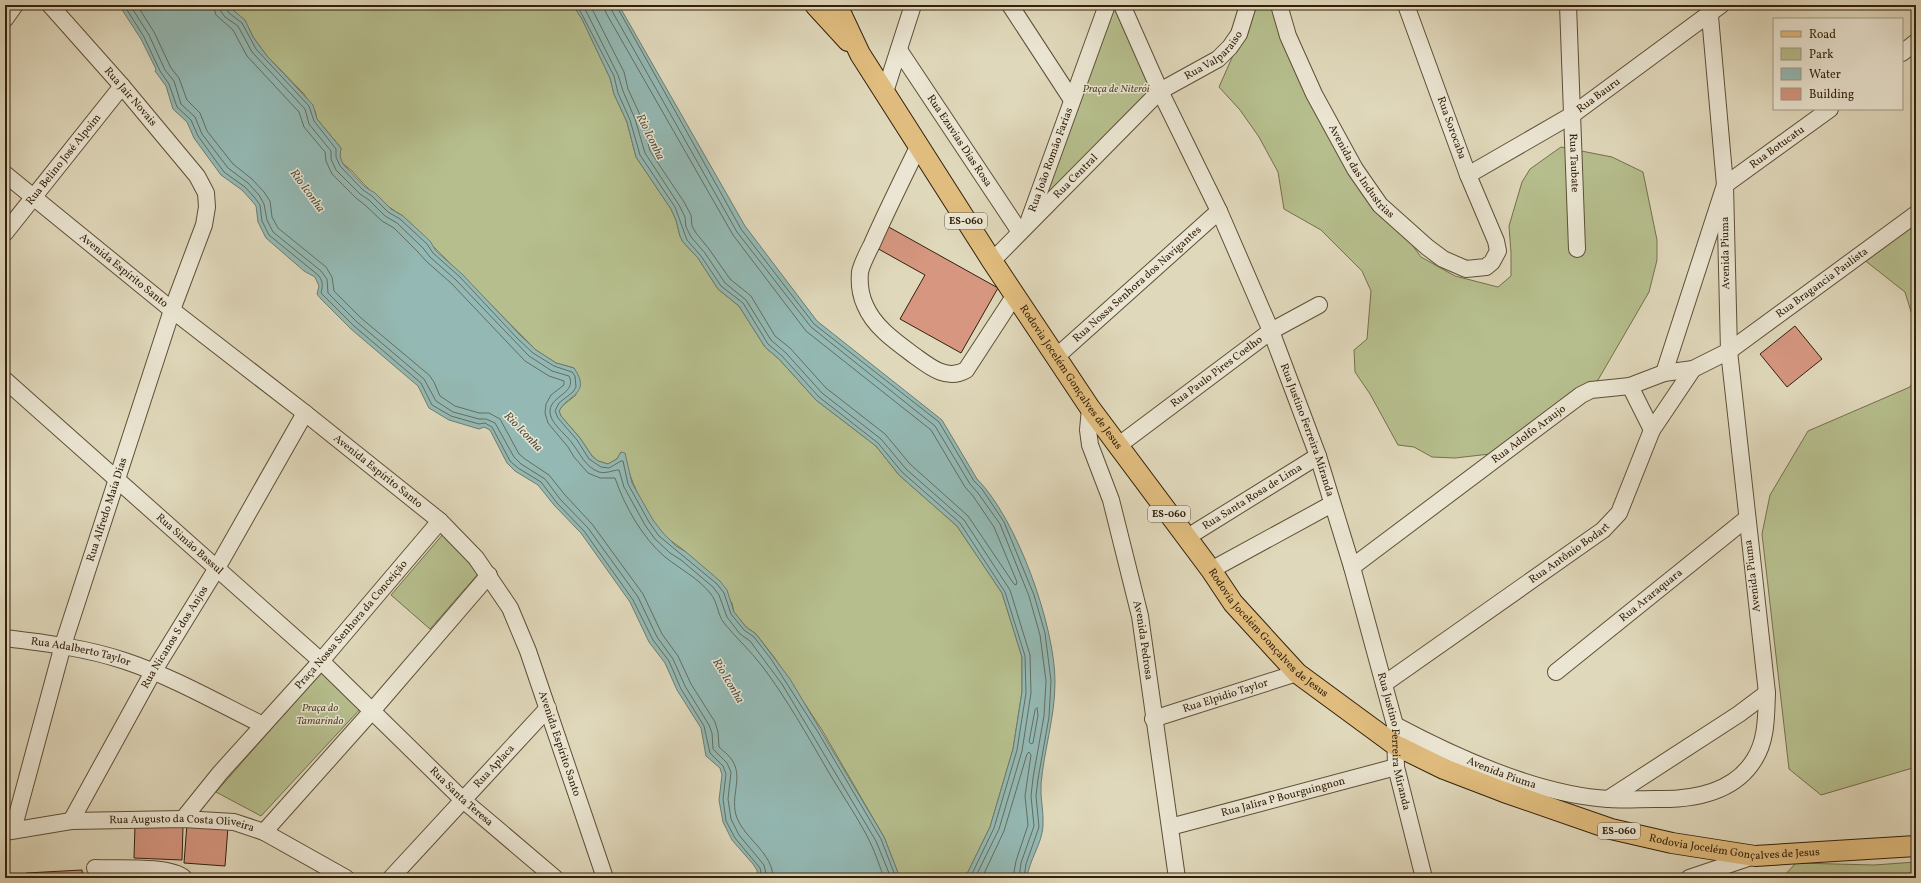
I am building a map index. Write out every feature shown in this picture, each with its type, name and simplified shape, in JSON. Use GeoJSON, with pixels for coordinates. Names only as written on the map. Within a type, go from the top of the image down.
{"type":"FeatureCollection","features":[{"type":"Feature","properties":{"kind":"main road","name":"Rodovia Jocelém Gonçalves de Jesus"},"geometry":{"type":"LineString","coordinates":[[815,5],[860,54]]}},
{"type":"Feature","properties":{"kind":"main road","name":"Rodovia Jocelém Gonçalves de Jesus"},"geometry":{"type":"LineString","coordinates":[[838,5],[860,54],[992,261],[1090,408],[1211,570],[1233,603],[1297,672],[1395,735],[1444,769],[1504,792],[1611,829],[1672,842],[1755,856],[1916,846]]}},
{"type":"Feature","properties":{"kind":"street"},"geometry":{"type":"LineString","coordinates":[[5,19],[15,5]]}},
{"type":"Feature","properties":{"kind":"street","name":"Rua Jair Novais"},"geometry":{"type":"LineString","coordinates":[[50,5],[122,86],[197,176],[206,193]]}},
{"type":"Feature","properties":{"kind":"street"},"geometry":{"type":"LineString","coordinates":[[885,92],[913,5]]}},
{"type":"Feature","properties":{"kind":"street"},"geometry":{"type":"LineString","coordinates":[[1010,5],[1072,100]]}},
{"type":"Feature","properties":{"kind":"street","name":"Rua João Romão Farias"},"geometry":{"type":"LineString","coordinates":[[1024,228],[1107,5]]}},
{"type":"Feature","properties":{"kind":"street","name":"Rua Justino Ferreira Miranda"},"geometry":{"type":"LineString","coordinates":[[1122,5],[1160,91],[1218,211],[1271,331],[1318,456],[1352,567],[1384,684],[1395,735],[1396,767],[1424,878]]}},
{"type":"Feature","properties":{"kind":"street","name":"Rua Valparaiso"},"geometry":{"type":"LineString","coordinates":[[1160,91],[1218,59],[1230,47],[1239,34],[1248,5]]}},
{"type":"Feature","properties":{"kind":"street","name":"Avenida das Industrias"},"geometry":{"type":"LineString","coordinates":[[1279,5],[1288,36],[1314,94],[1355,170],[1380,205],[1427,247],[1443,259],[1466,269],[1486,266],[1492,262],[1498,251]]}},
{"type":"Feature","properties":{"kind":"street","name":"Rua Sorocaba"},"geometry":{"type":"LineString","coordinates":[[1406,5],[1468,175],[1487,216],[1498,251]]}},
{"type":"Feature","properties":{"kind":"street","name":"Rua Taubate"},"geometry":{"type":"LineString","coordinates":[[1568,5],[1577,249]]}},
{"type":"Feature","properties":{"kind":"street","name":"Rua Bauru"},"geometry":{"type":"LineString","coordinates":[[1468,175],[1572,115],[1713,8]]}},
{"type":"Feature","properties":{"kind":"street","name":"Avenida Piuma"},"geometry":{"type":"LineString","coordinates":[[1395,735],[1426,742],[1506,776],[1569,793],[1608,799],[1668,800],[1703,796],[1725,787],[1750,766],[1760,751],[1765,733],[1767,693],[1746,519],[1729,351],[1725,185],[1713,8]]}},
{"type":"Feature","properties":{"kind":"street"},"geometry":{"type":"LineString","coordinates":[[1903,52],[1916,42]]}},
{"type":"Feature","properties":{"kind":"street","name":"Rua Ezuvias Dias Rosa"},"geometry":{"type":"LineString","coordinates":[[899,50],[1024,228]]}},
{"type":"Feature","properties":{"kind":"street","name":"Rua Belino José Alpoim"},"geometry":{"type":"LineString","coordinates":[[5,232],[122,86]]}},
{"type":"Feature","properties":{"kind":"street","name":"Rua Central"},"geometry":{"type":"LineString","coordinates":[[992,261],[1160,91]]}},
{"type":"Feature","properties":{"kind":"street","name":"Rua Botucatu"},"geometry":{"type":"LineString","coordinates":[[1725,185],[1829,110]]}},
{"type":"Feature","properties":{"kind":"street"},"geometry":{"type":"LineString","coordinates":[[919,145],[860,270],[860,289],[865,305],[876,323],[890,338],[930,368],[942,374],[960,373],[966,370],[1015,295]]}},
{"type":"Feature","properties":{"kind":"street","name":"Avenida Espírito Santo"},"geometry":{"type":"LineString","coordinates":[[5,174],[172,310],[305,413],[440,521],[459,540],[489,576],[510,608],[548,708],[605,878]]}},
{"type":"Feature","properties":{"kind":"street"},"geometry":{"type":"LineString","coordinates":[[1664,373],[1725,185]]}},
{"type":"Feature","properties":{"kind":"street","name":"Rua Alfredo Maia Dias"},"geometry":{"type":"LineString","coordinates":[[9,831],[63,645],[116,479],[172,310],[204,225],[207,207],[206,193]]}},
{"type":"Feature","properties":{"kind":"street","name":"Rua Nossa Senhora dos Navigantes"},"geometry":{"type":"LineString","coordinates":[[1056,357],[1218,211]]}},
{"type":"Feature","properties":{"kind":"street","name":"Rua Bragancia Paulista"},"geometry":{"type":"LineString","coordinates":[[1729,351],[1916,214]]}},
{"type":"Feature","properties":{"kind":"street","name":"Rua Paulo Pires Coelho"},"geometry":{"type":"LineString","coordinates":[[1119,445],[1271,331],[1319,305]]}},
{"type":"Feature","properties":{"kind":"street","name":"Rua Adolfo Araujo"},"geometry":{"type":"LineString","coordinates":[[1352,567],[1591,390],[1630,386],[1664,373],[1693,369],[1729,351]]}},
{"type":"Feature","properties":{"kind":"street","name":"Rua Antônio Bodart"},"geometry":{"type":"LineString","coordinates":[[1384,684],[1603,530],[1619,513],[1652,430],[1693,369]]}},
{"type":"Feature","properties":{"kind":"street","name":"Rua Simão Bassul"},"geometry":{"type":"LineString","coordinates":[[5,380],[321,661],[372,711]]}},
{"type":"Feature","properties":{"kind":"street"},"geometry":{"type":"LineString","coordinates":[[1630,386],[1652,430]]}},
{"type":"Feature","properties":{"kind":"street","name":"Avenida Pedrosa"},"geometry":{"type":"LineString","coordinates":[[1090,408],[1088,430],[1090,445],[1111,500],[1140,616],[1153,719],[1177,878]]}},
{"type":"Feature","properties":{"kind":"street","name":"Rua Nicanos S dos Anjos"},"geometry":{"type":"LineString","coordinates":[[70,821],[153,672],[217,568],[305,413]]}},
{"type":"Feature","properties":{"kind":"street","name":"Rua Santa Rosa de Lima"},"geometry":{"type":"LineString","coordinates":[[1186,538],[1318,456]]}},
{"type":"Feature","properties":{"kind":"street"},"geometry":{"type":"LineString","coordinates":[[1211,570],[1332,504]]}},
{"type":"Feature","properties":{"kind":"street","name":"Rua Araraquara"},"geometry":{"type":"LineString","coordinates":[[1556,672],[1746,519]]}},
{"type":"Feature","properties":{"kind":"street","name":"Praça Nossa Senhora da Conceição"},"geometry":{"type":"LineString","coordinates":[[183,819],[220,773],[321,661],[440,521]]}},
{"type":"Feature","properties":{"kind":"street"},"geometry":{"type":"LineString","coordinates":[[264,832],[372,711],[489,576]]}},
{"type":"Feature","properties":{"kind":"street","name":"Rua Adalberto Taylor"},"geometry":{"type":"LineString","coordinates":[[5,638],[63,645],[98,653],[153,672],[263,725]]}},
{"type":"Feature","properties":{"kind":"street","name":"Rua Elpidio Taylor"},"geometry":{"type":"LineString","coordinates":[[1153,719],[1297,672]]}},
{"type":"Feature","properties":{"kind":"street"},"geometry":{"type":"LineString","coordinates":[[1608,799],[1739,714],[1767,693]]}},
{"type":"Feature","properties":{"kind":"street","name":"Rua Aplaca"},"geometry":{"type":"LineString","coordinates":[[391,878],[548,708]]}},
{"type":"Feature","properties":{"kind":"street","name":"Rua Santa Teresa"},"geometry":{"type":"LineString","coordinates":[[372,711],[463,800],[555,878]]}},
{"type":"Feature","properties":{"kind":"street","name":"Rua Jalira P Bourguingnon"},"geometry":{"type":"LineString","coordinates":[[1170,827],[1396,767]]}},
{"type":"Feature","properties":{"kind":"street","name":"Rua Augusto da Costa Oliveira"},"geometry":{"type":"LineString","coordinates":[[9,831],[70,821],[183,819],[234,822],[264,832],[344,878]]}},
{"type":"Feature","properties":{"kind":"street"},"geometry":{"type":"LineString","coordinates":[[1689,878],[1755,856]]}},
{"type":"Feature","properties":{"kind":"street"},"geometry":{"type":"LineString","coordinates":[[95,868],[162,869],[179,873],[184,878]]}},
{"type":"Feature","properties":{"kind":"green space"},"geometry":{"type":"Polygon","coordinates":[[[227,5],[573,5],[582,19],[610,78],[614,94],[627,122],[636,157],[671,209],[683,242],[698,258],[718,289],[739,306],[765,347],[779,359],[816,400],[876,446],[899,475],[957,526],[1002,593],[1022,657],[1022,692],[1013,749],[990,827],[965,878],[900,878],[884,837],[822,730],[774,657],[756,634],[746,627],[734,612],[732,603],[704,571],[687,553],[663,534],[656,525],[638,495],[621,452],[617,459],[608,464],[598,461],[592,456],[580,438],[561,416],[559,411],[562,406],[576,395],[574,368],[556,363],[536,350],[403,216],[369,190],[352,171],[342,163],[340,158],[341,148],[317,119],[315,111],[304,94],[267,56],[253,37],[245,21],[227,5]]]}},
{"type":"Feature","properties":{"kind":"green space","name":"Praça de Niterói"},"geometry":{"type":"Polygon","coordinates":[[[1108,5],[1120,5],[1159,96],[1026,235],[1108,5]]]}},
{"type":"Feature","properties":{"kind":"green space"},"geometry":{"type":"Polygon","coordinates":[[[1249,5],[1279,5],[1363,178],[1421,257],[1455,276],[1498,287],[1511,276],[1509,226],[1522,182],[1530,169],[1561,147],[1612,157],[1643,172],[1657,240],[1657,260],[1649,292],[1598,380],[1490,454],[1455,458],[1432,457],[1414,447],[1398,445],[1370,394],[1355,372],[1354,350],[1367,339],[1371,291],[1362,271],[1321,230],[1284,209],[1278,172],[1259,137],[1240,110],[1219,87],[1246,26],[1249,5]]]}},
{"type":"Feature","properties":{"kind":"green space"},"geometry":{"type":"Polygon","coordinates":[[[1916,210],[1916,328],[1905,292],[1858,255],[1916,210]]]}},
{"type":"Feature","properties":{"kind":"green space"},"geometry":{"type":"Polygon","coordinates":[[[1916,376],[1916,767],[1821,795],[1789,769],[1762,534],[1770,495],[1808,431],[1910,387],[1916,376]]]}},
{"type":"Feature","properties":{"kind":"green space"},"geometry":{"type":"Polygon","coordinates":[[[444,533],[478,574],[430,629],[391,595],[444,533]]]}},
{"type":"Feature","properties":{"kind":"green space","name":"Praça do Tamarindo"},"geometry":{"type":"Polygon","coordinates":[[[323,670],[362,707],[261,816],[216,792],[323,670]]]}},
{"type":"Feature","properties":{"kind":"green space"},"geometry":{"type":"Polygon","coordinates":[[[1916,862],[1916,878],[1782,878],[1796,863],[1874,865],[1916,862]]]}},
{"type":"Feature","properties":{"kind":"water","name":"Rio Iconha"},"geometry":{"type":"Polygon","coordinates":[[[119,5],[227,5],[245,20],[253,37],[267,56],[313,105],[317,119],[341,148],[340,156],[343,164],[365,187],[375,193],[391,209],[403,216],[430,241],[436,251],[462,274],[536,350],[556,363],[574,368],[581,383],[580,389],[563,405],[559,411],[561,416],[580,438],[592,456],[598,461],[608,464],[617,459],[621,452],[625,453],[632,483],[653,520],[676,546],[686,552],[720,581],[727,590],[734,612],[746,627],[756,634],[790,679],[884,837],[900,878],[758,878],[757,870],[732,840],[723,822],[719,800],[722,775],[720,768],[706,756],[701,728],[677,690],[665,663],[649,642],[630,602],[581,533],[554,505],[538,485],[515,471],[507,463],[490,430],[484,427],[479,429],[449,420],[429,408],[418,386],[351,329],[321,299],[317,294],[319,286],[315,277],[304,271],[266,238],[258,222],[256,206],[242,190],[221,175],[194,138],[187,122],[173,109],[166,86],[155,71],[156,69],[141,39],[119,5]]]}},
{"type":"Feature","properties":{"kind":"water","name":"Rio Iconha"},"geometry":{"type":"Polygon","coordinates":[[[573,5],[618,5],[745,226],[817,321],[942,420],[977,479],[992,497],[1006,520],[1031,574],[1041,604],[1053,659],[1055,682],[1055,695],[1041,784],[1043,821],[1042,833],[1028,871],[1027,878],[965,878],[990,827],[1013,749],[1022,692],[1022,657],[1002,593],[957,526],[899,475],[876,446],[816,400],[779,359],[765,347],[739,306],[718,289],[698,258],[683,242],[671,209],[636,157],[627,122],[614,94],[610,78],[582,19],[573,5]]]}},
{"type":"Feature","properties":{"kind":"building"},"geometry":{"type":"Polygon","coordinates":[[[878,221],[998,288],[961,353],[900,319],[925,275],[866,242],[878,221]]]}},
{"type":"Feature","properties":{"kind":"building"},"geometry":{"type":"Polygon","coordinates":[[[1795,326],[1822,359],[1787,387],[1760,354],[1795,326]]]}},
{"type":"Feature","properties":{"kind":"building"},"geometry":{"type":"Polygon","coordinates":[[[187,824],[228,827],[225,866],[184,863],[187,824]]]}},
{"type":"Feature","properties":{"kind":"building"},"geometry":{"type":"Polygon","coordinates":[[[135,825],[183,826],[182,860],[134,858],[135,825]]]}},
{"type":"Feature","properties":{"kind":"building"},"geometry":{"type":"Polygon","coordinates":[[[82,870],[83,878],[26,878],[26,873],[82,870]]]}},
{"type":"Feature","properties":{"kind":"building"},"geometry":{"type":"Polygon","coordinates":[[[172,875],[172,878],[97,878],[172,875]]]}}]}
